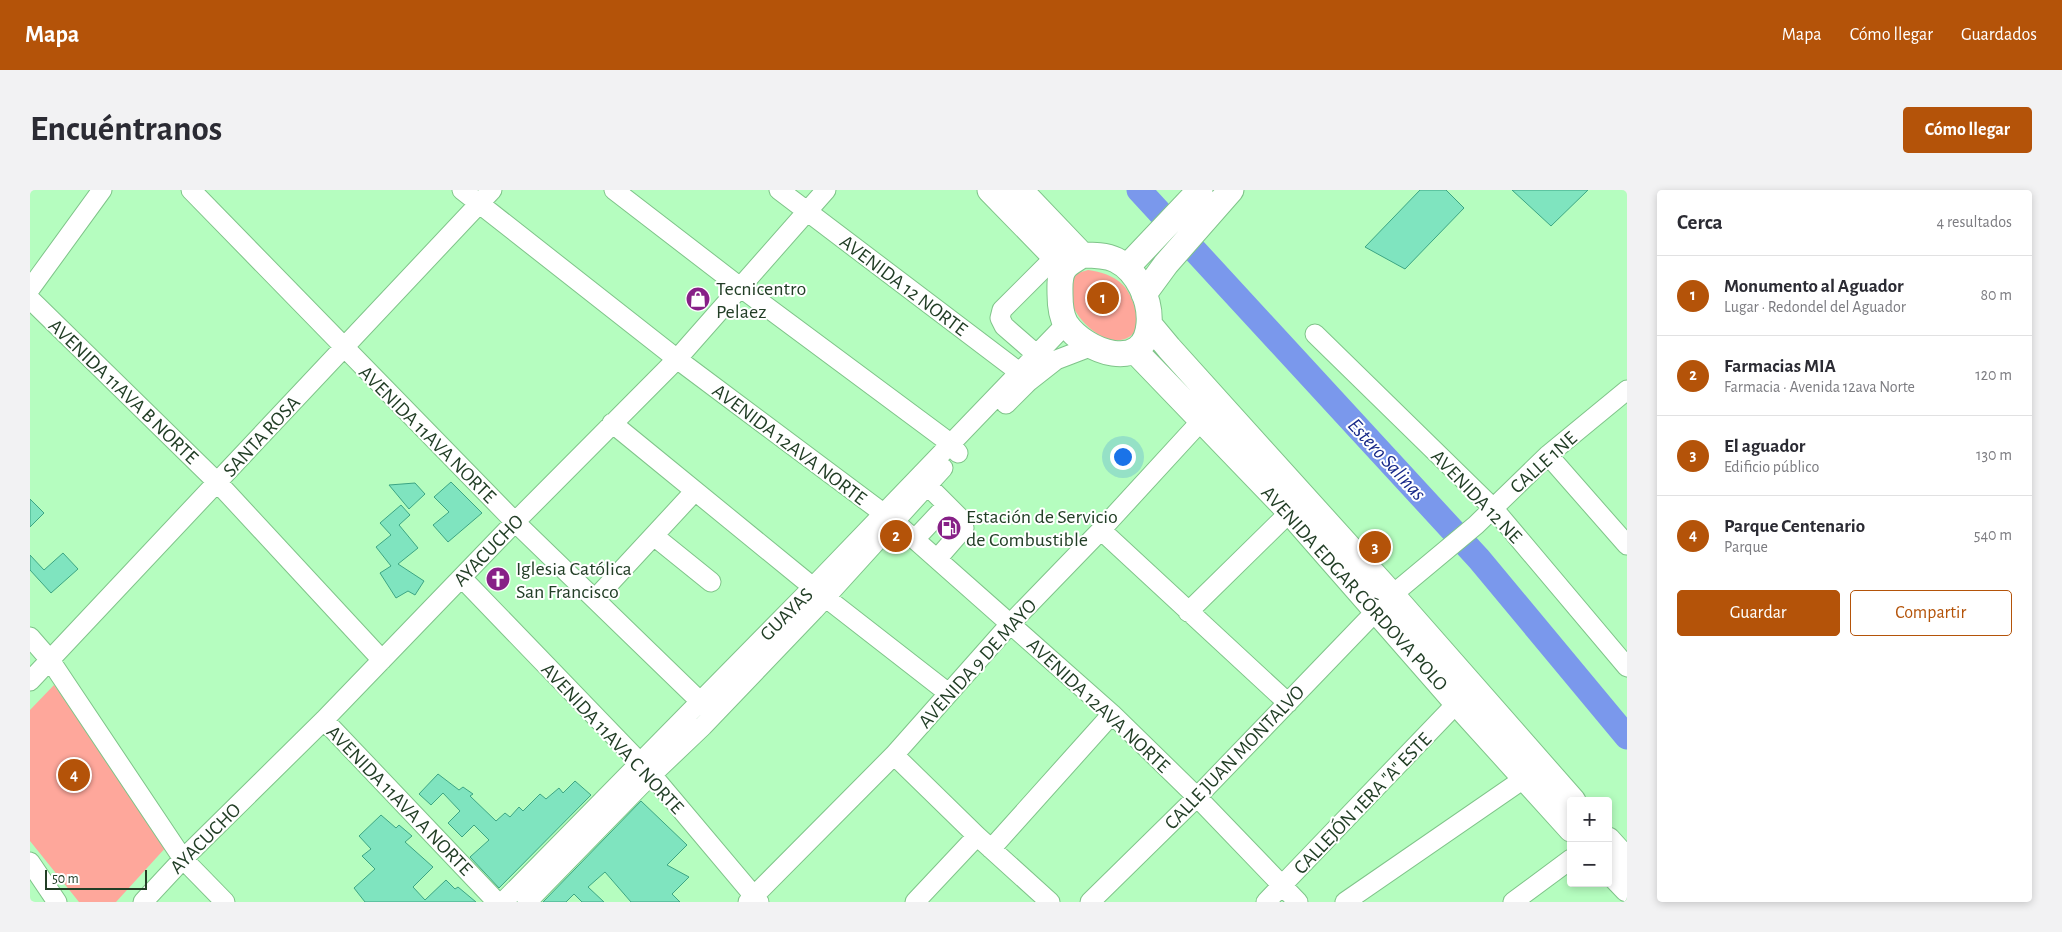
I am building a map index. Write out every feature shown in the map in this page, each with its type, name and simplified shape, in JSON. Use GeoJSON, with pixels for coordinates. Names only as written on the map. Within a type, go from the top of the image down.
{"type":"FeatureCollection","features":[{"type":"Feature","properties":{"kind":"main road"},"geometry":{"type":"LineString","coordinates":[[990,190],[1068,260]]}},
{"type":"Feature","properties":{"kind":"main road"},"geometry":{"type":"LineString","coordinates":[[1020,190],[1068,260]]}},
{"type":"Feature","properties":{"kind":"main road"},"geometry":{"type":"LineString","coordinates":[[1127,267],[1179,212],[1209,193]]}},
{"type":"Feature","properties":{"kind":"main road"},"geometry":{"type":"LineString","coordinates":[[1144,294],[1166,264],[1199,227],[1209,193]]}},
{"type":"Feature","properties":{"kind":"main road"},"geometry":{"type":"LineString","coordinates":[[1095,255],[1115,260],[1127,267],[1138,280],[1148,308],[1150,324],[1146,340],[1134,351],[1109,354],[1090,347],[1066,324],[1060,300],[1060,280],[1068,260],[1095,255]]}},
{"type":"Feature","properties":{"kind":"main road","name":"AVENIDA EDGAR CÓRDOVA POLO"},"geometry":{"type":"LineString","coordinates":[[1150,324],[1385,602],[1533,772],[1567,823]]}},
{"type":"Feature","properties":{"kind":"main road","name":"AVENIDA EDGAR CÓRDOVA POLO"},"geometry":{"type":"LineString","coordinates":[[1134,351],[1290,512],[1385,602],[1457,704],[1533,772],[1567,797]]}},
{"type":"Feature","properties":{"kind":"main road"},"geometry":{"type":"LineString","coordinates":[[1610,842],[1627,861]]}},
{"type":"Feature","properties":{"kind":"main road"},"geometry":{"type":"LineString","coordinates":[[1612,873],[1627,889]]}},
{"type":"Feature","properties":{"kind":"street"},"geometry":{"type":"LineString","coordinates":[[30,289],[102,190]]}},
{"type":"Feature","properties":{"kind":"street","name":"AVENIDA 11AVA NORTE"},"geometry":{"type":"LineString","coordinates":[[191,190],[515,522],[714,714]]}},
{"type":"Feature","properties":{"kind":"street","name":"AVENIDA 12AVA NORTE"},"geometry":{"type":"LineString","coordinates":[[462,190],[677,359],[915,539],[1112,714],[1197,796],[1298,902]]}},
{"type":"Feature","properties":{"kind":"street","name":"SANTA ROSA"},"geometry":{"type":"LineString","coordinates":[[30,681],[492,190]]}},
{"type":"Feature","properties":{"kind":"street"},"geometry":{"type":"LineString","coordinates":[[614,190],[954,448]]}},
{"type":"Feature","properties":{"kind":"street","name":"AVENIDA 12 NORTE"},"geometry":{"type":"LineString","coordinates":[[779,190],[1023,377]]}},
{"type":"Feature","properties":{"kind":"street","name":"AYACUCHO"},"geometry":{"type":"LineString","coordinates":[[144,902],[183,859],[324,720],[515,522],[677,359],[826,190]]}},
{"type":"Feature","properties":{"kind":"street"},"geometry":{"type":"LineString","coordinates":[[1036,354],[1004,326],[1000,318],[1002,310],[1068,260]]}},
{"type":"Feature","properties":{"kind":"street","name":"AVENIDA 11AVA B NORTE"},"geometry":{"type":"LineString","coordinates":[[30,299],[218,483],[382,660]]}},
{"type":"Feature","properties":{"kind":"street","name":"GUAYAS"},"geometry":{"type":"LineString","coordinates":[[503,902],[646,770],[714,714],[819,592],[1023,377],[1036,354],[1066,324]]}},
{"type":"Feature","properties":{"kind":"street","name":"AVENIDA 12 NE"},"geometry":{"type":"LineString","coordinates":[[1315,334],[1493,508],[1627,667]]}},
{"type":"Feature","properties":{"kind":"street","name":"GUAYAS"},"geometry":{"type":"LineString","coordinates":[[1023,377],[1056,360],[1090,347]]}},
{"type":"Feature","properties":{"kind":"street","name":"CALLE 1NE"},"geometry":{"type":"LineString","coordinates":[[1385,602],[1476,525],[1548,455],[1624,397]]}},
{"type":"Feature","properties":{"kind":"street","name":"AVENIDA 9 DE MAYO"},"geometry":{"type":"LineString","coordinates":[[753,900],[894,755],[1011,623],[1101,530],[1202,420]]}},
{"type":"Feature","properties":{"kind":"street"},"geometry":{"type":"LineString","coordinates":[[612,423],[694,492],[948,692]]}},
{"type":"Feature","properties":{"kind":"street","name":"GUAYAS"},"geometry":{"type":"LineString","coordinates":[[888,518],[928,486],[954,448]]}},
{"type":"Feature","properties":{"kind":"street"},"geometry":{"type":"LineString","coordinates":[[1548,455],[1627,545]]}},
{"type":"Feature","properties":{"kind":"street"},"geometry":{"type":"LineString","coordinates":[[928,486],[962,520],[964,528],[937,559]]}},
{"type":"Feature","properties":{"kind":"street"},"geometry":{"type":"LineString","coordinates":[[595,599],[694,492]]}},
{"type":"Feature","properties":{"kind":"street"},"geometry":{"type":"LineString","coordinates":[[915,539],[947,505]]}},
{"type":"Feature","properties":{"kind":"street"},"geometry":{"type":"LineString","coordinates":[[1188,612],[1290,512]]}},
{"type":"Feature","properties":{"kind":"street"},"geometry":{"type":"LineString","coordinates":[[1101,530],[1288,702]]}},
{"type":"Feature","properties":{"kind":"street"},"geometry":{"type":"LineString","coordinates":[[654,536],[711,582]]}},
{"type":"Feature","properties":{"kind":"street","name":"AVENIDA 11AVA C NORTE"},"geometry":{"type":"LineString","coordinates":[[462,578],[646,770],[753,900]]}},
{"type":"Feature","properties":{"kind":"street","name":"GUAYAS"},"geometry":{"type":"LineString","coordinates":[[527,902],[646,770],[700,702],[819,592]]}},
{"type":"Feature","properties":{"kind":"street","name":"CALLE JUAN MONTALVO"},"geometry":{"type":"LineString","coordinates":[[1090,902],[1197,796],[1385,602]]}},
{"type":"Feature","properties":{"kind":"street"},"geometry":{"type":"LineString","coordinates":[[30,637],[50,660],[183,859],[225,902]]}},
{"type":"Feature","properties":{"kind":"street","name":"CALLEJÓN 1ERA \"A\" ESTE"},"geometry":{"type":"LineString","coordinates":[[1266,902],[1457,704]]}},
{"type":"Feature","properties":{"kind":"street"},"geometry":{"type":"LineString","coordinates":[[991,849],[1112,714]]}},
{"type":"Feature","properties":{"kind":"street","name":"AVENIDA 11AVA A NORTE"},"geometry":{"type":"LineString","coordinates":[[324,720],[497,902]]}},
{"type":"Feature","properties":{"kind":"street"},"geometry":{"type":"LineString","coordinates":[[894,755],[977,836],[1050,902]]}},
{"type":"Feature","properties":{"kind":"street"},"geometry":{"type":"LineString","coordinates":[[1345,902],[1533,772]]}},
{"type":"Feature","properties":{"kind":"street"},"geometry":{"type":"LineString","coordinates":[[915,902],[977,836]]}},
{"type":"Feature","properties":{"kind":"street"},"geometry":{"type":"LineString","coordinates":[[1513,902],[1567,861]]}},
{"type":"Feature","properties":{"kind":"street"},"geometry":{"type":"LineString","coordinates":[[30,862],[57,902]]}},
{"type":"Feature","properties":{"kind":"shaded area"},"geometry":{"type":"Polygon","coordinates":[[[1088,270],[1111,276],[1127,290],[1134,303],[1137,319],[1134,332],[1129,337],[1111,340],[1102,336],[1085,324],[1074,308],[1071,300],[1073,277],[1078,273],[1088,270]]]}},
{"type":"Feature","properties":{"kind":"shaded area"},"geometry":{"type":"Polygon","coordinates":[[[54,685],[168,845],[116,902],[79,902],[30,841],[30,710],[54,685]]]}},
{"type":"Feature","properties":{"kind":"building"},"geometry":{"type":"Polygon","coordinates":[[[1420,190],[1446,190],[1464,208],[1405,269],[1365,247],[1420,190]]]}},
{"type":"Feature","properties":{"kind":"building"},"geometry":{"type":"Polygon","coordinates":[[[1512,190],[1588,190],[1551,226],[1512,190]]]}},
{"type":"Feature","properties":{"kind":"building"},"geometry":{"type":"Polygon","coordinates":[[[451,482],[482,513],[448,542],[433,525],[449,512],[434,497],[451,482]]]}},
{"type":"Feature","properties":{"kind":"building"},"geometry":{"type":"Polygon","coordinates":[[[415,483],[425,494],[409,509],[389,485],[415,483]]]}},
{"type":"Feature","properties":{"kind":"building"},"geometry":{"type":"Polygon","coordinates":[[[30,499],[44,513],[30,527],[30,499]]]}},
{"type":"Feature","properties":{"kind":"building"},"geometry":{"type":"Polygon","coordinates":[[[401,505],[410,515],[399,525],[418,548],[398,564],[424,581],[415,595],[408,591],[396,598],[380,573],[391,566],[376,547],[391,535],[380,523],[401,505]]]}},
{"type":"Feature","properties":{"kind":"building"},"geometry":{"type":"Polygon","coordinates":[[[63,553],[78,569],[51,593],[30,570],[30,555],[44,570],[63,553]]]}},
{"type":"Feature","properties":{"kind":"building"},"geometry":{"type":"Polygon","coordinates":[[[438,774],[459,790],[463,787],[473,794],[470,796],[496,821],[505,813],[510,817],[519,807],[523,811],[540,794],[546,799],[559,788],[563,793],[575,781],[591,795],[499,888],[470,857],[489,840],[474,825],[462,837],[448,823],[460,811],[443,793],[431,805],[419,794],[438,774]]]}},
{"type":"Feature","properties":{"kind":"building"},"geometry":{"type":"Polygon","coordinates":[[[641,801],[687,845],[667,865],[689,877],[672,894],[680,902],[631,902],[605,872],[588,887],[604,902],[582,902],[574,894],[566,902],[543,902],[641,801]]]}},
{"type":"Feature","properties":{"kind":"building"},"geometry":{"type":"Polygon","coordinates":[[[381,815],[396,828],[399,825],[412,836],[405,842],[433,867],[413,887],[425,900],[446,880],[455,889],[458,887],[476,902],[365,902],[354,888],[375,869],[362,856],[371,849],[359,836],[381,815]]]}},
{"type":"Feature","properties":{"kind":"waterway","name":"Estero Salinas"},"geometry":{"type":"LineString","coordinates":[[1139,190],[1479,559],[1627,737]]}},
{"type":"Feature","properties":{"kind":"place","name":"Monumento al Aguador"},"geometry":{"type":"Point","coordinates":[1103,298]}},
{"type":"Feature","properties":{"kind":"place","name":"Tecnicentro Pelaez"},"geometry":{"type":"Point","coordinates":[698,299]}},
{"type":"Feature","properties":{"kind":"place","name":"Estación de Servicio de Combustible"},"geometry":{"type":"Point","coordinates":[949,528]}},
{"type":"Feature","properties":{"kind":"place","name":"Farmacias MIA"},"geometry":{"type":"Point","coordinates":[896,536]}},
{"type":"Feature","properties":{"kind":"place","name":"El aguador"},"geometry":{"type":"Point","coordinates":[1375,547]}},
{"type":"Feature","properties":{"kind":"place","name":"Iglesia Católica San Francisco"},"geometry":{"type":"Point","coordinates":[498,579]}},
{"type":"Feature","properties":{"kind":"place","name":"Parque Centenario"},"geometry":{"type":"Point","coordinates":[74,775]}}]}
